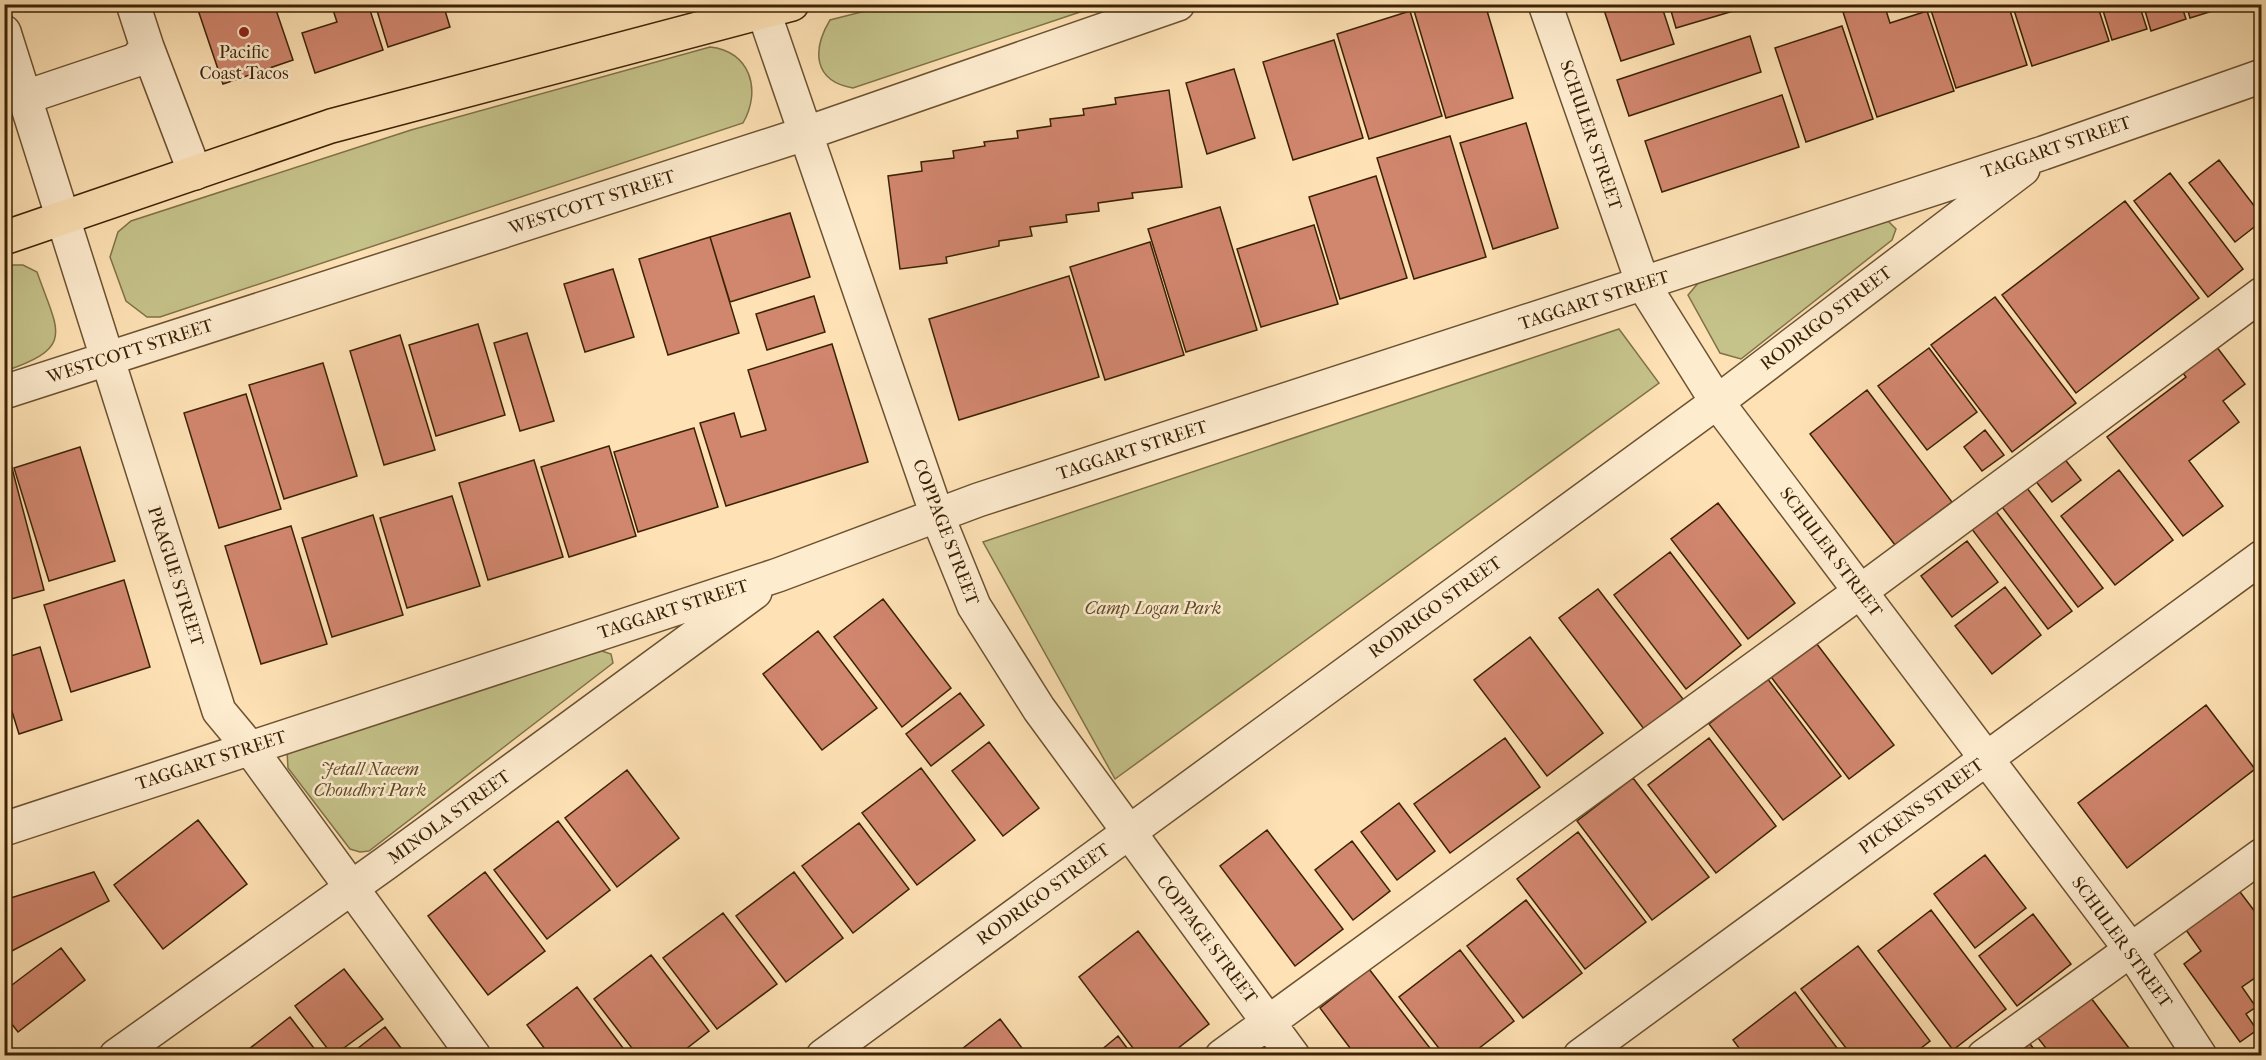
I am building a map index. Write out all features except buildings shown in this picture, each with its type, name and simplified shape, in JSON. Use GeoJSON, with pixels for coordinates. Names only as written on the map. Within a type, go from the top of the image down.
{"type":"FeatureCollection","features":[{"type":"Feature","properties":{"kind":"main road"},"geometry":{"type":"LineString","coordinates":[[4,238],[331,126],[772,7]]}},
{"type":"Feature","properties":{"kind":"street"},"geometry":{"type":"LineString","coordinates":[[132,4],[195,173]]}},
{"type":"Feature","properties":{"kind":"street","name":"WESTCOTT STREET"},"geometry":{"type":"LineString","coordinates":[[4,392],[106,357],[804,134],[1178,4]]}},
{"type":"Feature","properties":{"kind":"street","name":"SCHULER STREET"},"geometry":{"type":"LineString","coordinates":[[1545,4],[1643,284],[1717,402],[2131,950],[2200,1056]]}},
{"type":"Feature","properties":{"kind":"street","name":"COPPAGE STREET"},"geometry":{"type":"LineString","coordinates":[[772,7],[804,134],[937,515],[974,606],[1039,709],[1293,1056]]}},
{"type":"Feature","properties":{"kind":"street","name":"PRAGUE STREET"},"geometry":{"type":"LineString","coordinates":[[4,32],[65,218],[106,357],[219,711],[249,747],[350,889],[474,1056]]}},
{"type":"Feature","properties":{"kind":"street"},"geometry":{"type":"LineString","coordinates":[[26,97],[136,60],[147,46]]}},
{"type":"Feature","properties":{"kind":"street","name":"TAGGART STREET"},"geometry":{"type":"LineString","coordinates":[[4,829],[778,575],[937,515],[2043,153],[2262,76]]}},
{"type":"Feature","properties":{"kind":"street","name":"RODRIGO STREET"},"geometry":{"type":"LineString","coordinates":[[823,1056],[1717,402],[2043,153]]}},
{"type":"Feature","properties":{"kind":"street"},"geometry":{"type":"LineString","coordinates":[[1222,1056],[1861,591],[2262,294]]}},
{"type":"Feature","properties":{"kind":"street","name":"PICKENS STREET"},"geometry":{"type":"LineString","coordinates":[[1580,1056],[2262,556]]}},
{"type":"Feature","properties":{"kind":"street","name":"MINOLA STREET"},"geometry":{"type":"LineString","coordinates":[[116,1056],[350,889],[778,575]]}},
{"type":"Feature","properties":{"kind":"street"},"geometry":{"type":"LineString","coordinates":[[1984,1056],[2262,855]]}},
{"type":"Feature","properties":{"kind":"green space"},"geometry":{"type":"Polygon","coordinates":[[[889,5],[1101,5],[853,88],[830,79],[823,71],[819,53],[820,42],[830,20],[889,5]]]}},
{"type":"Feature","properties":{"kind":"green space"},"geometry":{"type":"Polygon","coordinates":[[[710,47],[724,50],[735,56],[749,74],[751,98],[743,123],[160,317],[147,317],[126,301],[110,257],[118,232],[131,221],[411,130],[710,47]]]}},
{"type":"Feature","properties":{"kind":"green space"},"geometry":{"type":"Polygon","coordinates":[[[1888,221],[1896,229],[1892,240],[1741,359],[1720,353],[1688,295],[1699,282],[1888,221]]]}},
{"type":"Feature","properties":{"kind":"green space"},"geometry":{"type":"Polygon","coordinates":[[[4,265],[23,265],[37,272],[55,323],[52,345],[43,354],[5,371],[4,265]]]}},
{"type":"Feature","properties":{"kind":"green space","name":"Camp Logan Park"},"geometry":{"type":"Polygon","coordinates":[[[1619,329],[1659,383],[1115,779],[983,542],[1619,329]]]}},
{"type":"Feature","properties":{"kind":"green space","name":"Jetall Naeem Choudhri Park"},"geometry":{"type":"Polygon","coordinates":[[[602,651],[611,654],[613,663],[369,851],[360,852],[350,849],[288,768],[287,751],[300,741],[602,651]]]}},
{"type":"Feature","properties":{"kind":"place","name":"Pacific Coast Tacos"},"geometry":{"type":"Point","coordinates":[244,32]}}]}
